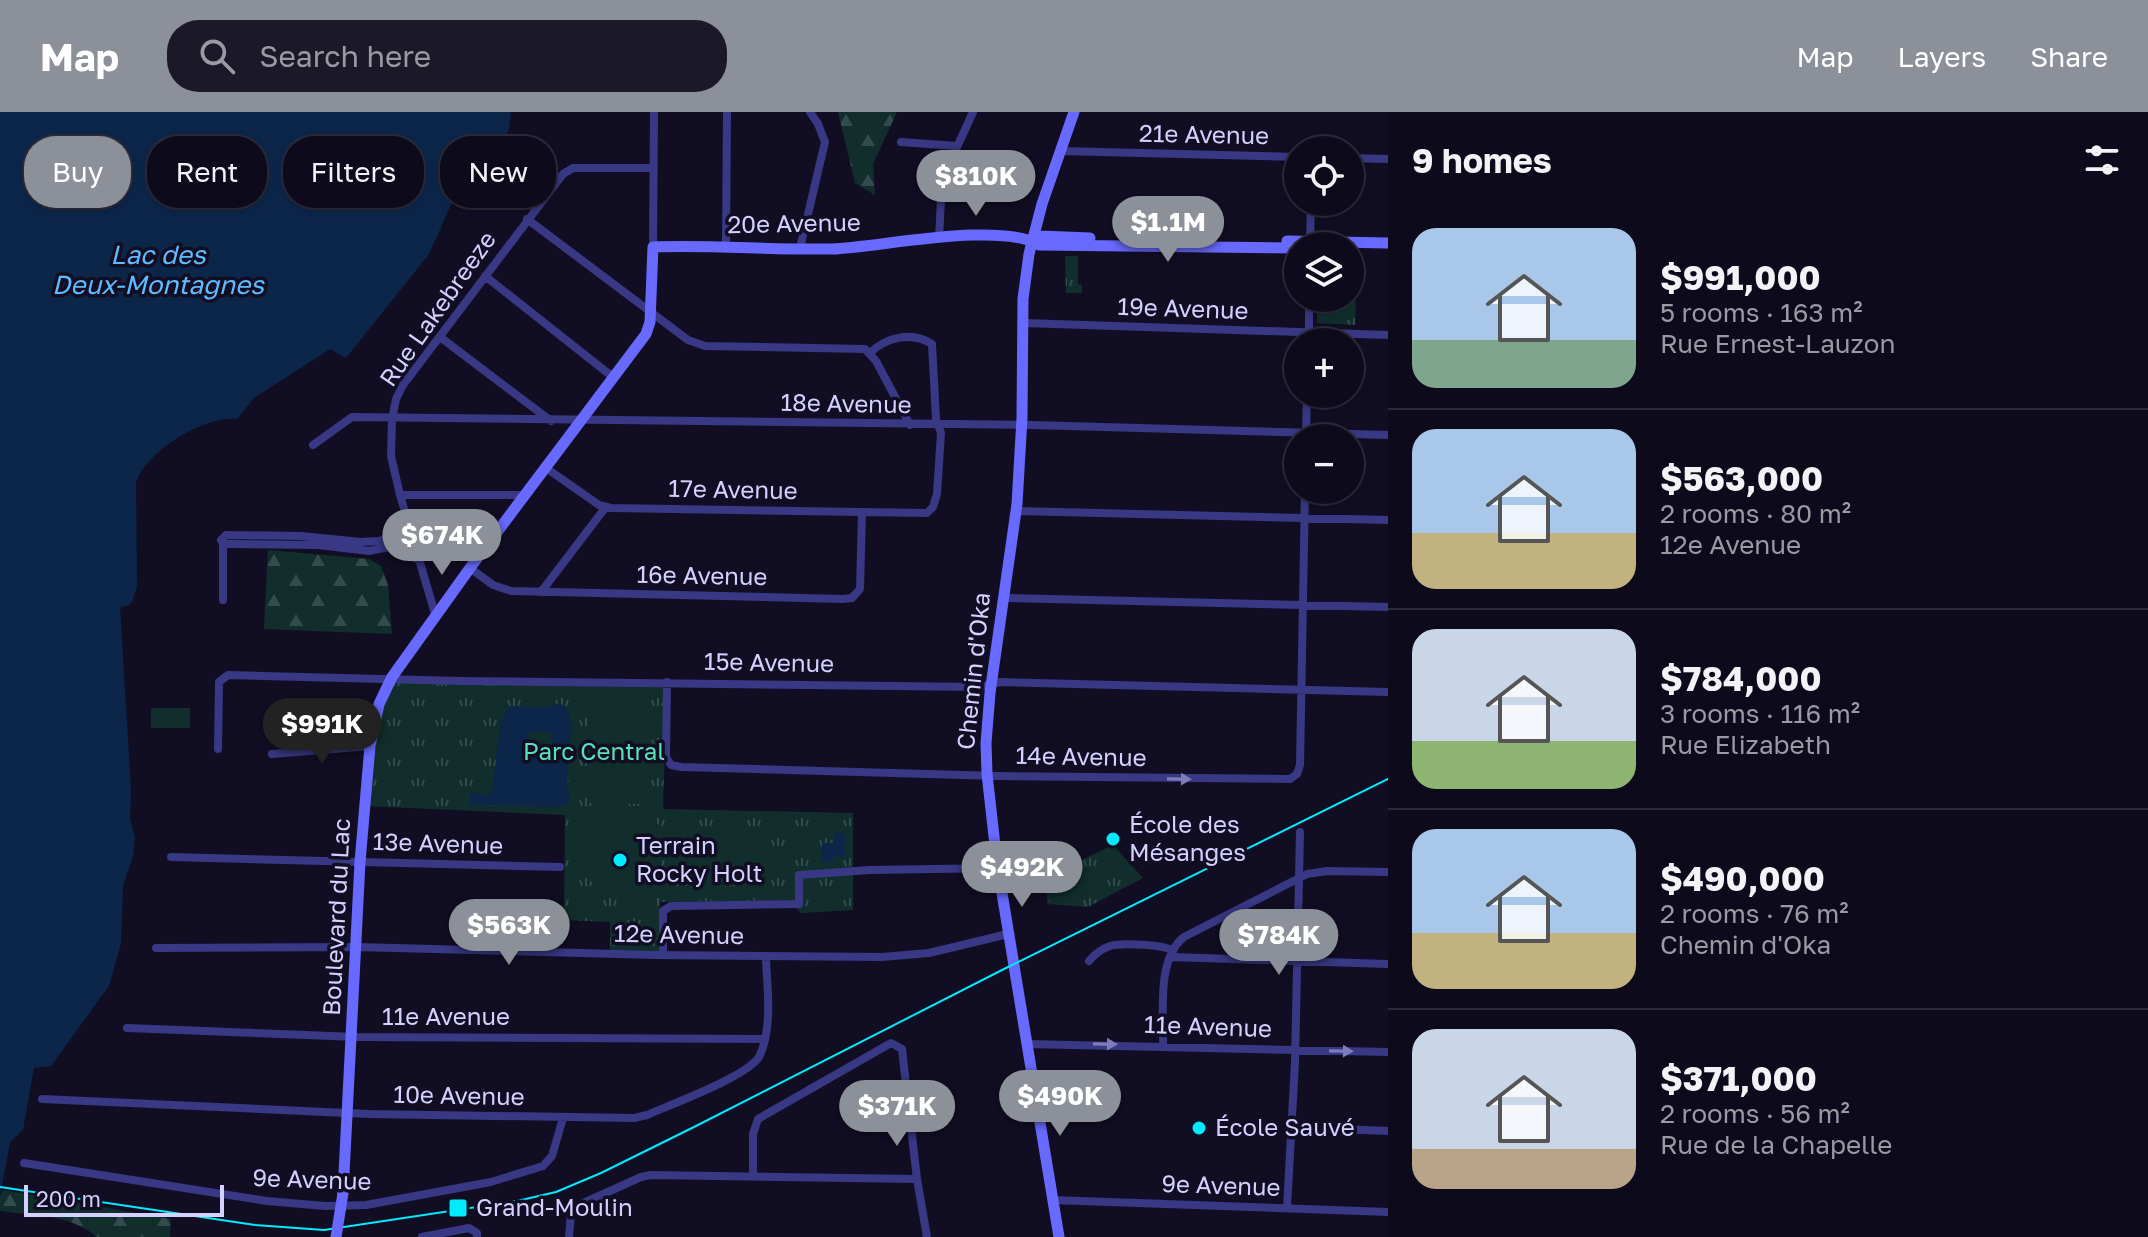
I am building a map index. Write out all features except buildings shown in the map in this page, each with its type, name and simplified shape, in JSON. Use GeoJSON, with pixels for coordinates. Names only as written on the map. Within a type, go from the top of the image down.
{"type":"FeatureCollection","features":[{"type":"Feature","properties":{"kind":"street","name":"Boulevard du Lac"},"geometry":{"type":"LineString","coordinates":[[336,1237],[343,1193],[360,862],[370,746],[379,704],[391,679],[470,568],[646,334],[653,247],[654,112]]}},
{"type":"Feature","properties":{"kind":"street"},"geometry":{"type":"LineString","coordinates":[[726,248],[727,112]]}},
{"type":"Feature","properties":{"kind":"street"},"geometry":{"type":"LineString","coordinates":[[800,248],[825,142],[810,112]]}},
{"type":"Feature","properties":{"kind":"street"},"geometry":{"type":"LineString","coordinates":[[939,239],[942,180],[973,112]]}},
{"type":"Feature","properties":{"kind":"street","name":"Chemin d'Oka"},"geometry":{"type":"LineString","coordinates":[[1059,1237],[998,868],[987,775],[987,723],[1015,511],[1021,426],[1023,299],[1032,240],[1074,112]]}},
{"type":"Feature","properties":{"kind":"street"},"geometry":{"type":"LineString","coordinates":[[901,142],[957,146]]}},
{"type":"Feature","properties":{"kind":"street","name":"21e Avenue"},"geometry":{"type":"LineString","coordinates":[[1060,151],[1284,157]]}},
{"type":"Feature","properties":{"kind":"street"},"geometry":{"type":"LineString","coordinates":[[1364,158],[1388,159]]}},
{"type":"Feature","properties":{"kind":"street","name":"Rue Lakebreeze"},"geometry":{"type":"LineString","coordinates":[[436,617],[400,495],[390,446],[396,399],[403,385],[563,174],[573,168],[653,168]]}},
{"type":"Feature","properties":{"kind":"street"},"geometry":{"type":"LineString","coordinates":[[527,219],[688,340],[705,346],[853,349],[870,353],[910,425]]}},
{"type":"Feature","properties":{"kind":"street","name":"20e Avenue"},"geometry":{"type":"LineString","coordinates":[[653,247],[836,249],[993,235],[1032,240],[1039,245],[1284,248]]}},
{"type":"Feature","properties":{"kind":"street","name":"20e Avenue"},"geometry":{"type":"LineString","coordinates":[[1032,240],[1040,236],[1284,243]]}},
{"type":"Feature","properties":{"kind":"street","name":"20e Avenue"},"geometry":{"type":"LineString","coordinates":[[1364,243],[1388,243]]}},
{"type":"Feature","properties":{"kind":"street"},"geometry":{"type":"LineString","coordinates":[[1364,249],[1388,249]]}},
{"type":"Feature","properties":{"kind":"street"},"geometry":{"type":"LineString","coordinates":[[485,276],[614,378]]}},
{"type":"Feature","properties":{"kind":"street","name":"19e Avenue"},"geometry":{"type":"LineString","coordinates":[[1024,323],[1284,337]]}},
{"type":"Feature","properties":{"kind":"street","name":"19e Avenue"},"geometry":{"type":"LineString","coordinates":[[1364,336],[1388,335]]}},
{"type":"Feature","properties":{"kind":"street"},"geometry":{"type":"LineString","coordinates":[[440,337],[551,421]]}},
{"type":"Feature","properties":{"kind":"street"},"geometry":{"type":"LineString","coordinates":[[870,353],[891,338],[920,338],[932,344],[939,425]]}},
{"type":"Feature","properties":{"kind":"street","name":"18e Avenue"},"geometry":{"type":"LineString","coordinates":[[313,445],[352,417],[1021,426],[1284,434]]}},
{"type":"Feature","properties":{"kind":"street","name":"17e Avenue"},"geometry":{"type":"LineString","coordinates":[[605,508],[921,515],[930,511],[937,494],[939,425]]}},
{"type":"Feature","properties":{"kind":"street","name":"18e Avenue"},"geometry":{"type":"LineString","coordinates":[[1364,435],[1388,435]]}},
{"type":"Feature","properties":{"kind":"street"},"geometry":{"type":"LineString","coordinates":[[541,592],[605,508],[546,468]]}},
{"type":"Feature","properties":{"kind":"street"},"geometry":{"type":"LineString","coordinates":[[400,495],[525,495]]}},
{"type":"Feature","properties":{"kind":"street"},"geometry":{"type":"LineString","coordinates":[[1300,691],[1305,504]]}},
{"type":"Feature","properties":{"kind":"street"},"geometry":{"type":"LineString","coordinates":[[1015,511],[1388,520]]}},
{"type":"Feature","properties":{"kind":"street","name":"16e Avenue"},"geometry":{"type":"LineString","coordinates":[[470,568],[503,589],[541,592],[852,598],[860,589],[862,574],[862,513]]}},
{"type":"Feature","properties":{"kind":"street"},"geometry":{"type":"LineString","coordinates":[[223,600],[221,538],[226,535],[301,536],[361,542],[412,537]]}},
{"type":"Feature","properties":{"kind":"street"},"geometry":{"type":"LineString","coordinates":[[223,544],[318,545],[369,551],[391,547],[412,537]]}},
{"type":"Feature","properties":{"kind":"street"},"geometry":{"type":"LineString","coordinates":[[391,547],[419,560]]}},
{"type":"Feature","properties":{"kind":"street"},"geometry":{"type":"LineString","coordinates":[[1004,598],[1388,607]]}},
{"type":"Feature","properties":{"kind":"street","name":"15e Avenue"},"geometry":{"type":"LineString","coordinates":[[218,749],[219,682],[228,675],[1388,692]]}},
{"type":"Feature","properties":{"kind":"street","name":"14e Avenue"},"geometry":{"type":"LineString","coordinates":[[667,682],[666,757],[676,767],[987,775],[1290,779],[1297,774],[1300,765],[1300,691]]}},
{"type":"Feature","properties":{"kind":"street"},"geometry":{"type":"LineString","coordinates":[[272,754],[370,746]]}},
{"type":"Feature","properties":{"kind":"street"},"geometry":{"type":"LineString","coordinates":[[1287,1208],[1295,1050],[1300,832]]}},
{"type":"Feature","properties":{"kind":"street","name":"13e Avenue"},"geometry":{"type":"LineString","coordinates":[[171,857],[560,867]]}},
{"type":"Feature","properties":{"kind":"street"},"geometry":{"type":"LineString","coordinates":[[663,955],[663,914],[671,906],[799,904],[799,875],[998,868]]}},
{"type":"Feature","properties":{"kind":"street"},"geometry":{"type":"LineString","coordinates":[[1163,1046],[1166,974],[1178,942],[1307,874],[1327,871],[1388,872]]}},
{"type":"Feature","properties":{"kind":"street","name":"12e Avenue"},"geometry":{"type":"LineString","coordinates":[[156,948],[356,947],[882,957],[929,953],[1008,934]]}},
{"type":"Feature","properties":{"kind":"street"},"geometry":{"type":"LineString","coordinates":[[1089,961],[1096,953],[1112,945],[1164,946],[1172,954],[1388,964]]}},
{"type":"Feature","properties":{"kind":"street"},"geometry":{"type":"LineString","coordinates":[[765,1039],[766,957]]}},
{"type":"Feature","properties":{"kind":"street","name":"11e Avenue"},"geometry":{"type":"LineString","coordinates":[[127,1028],[352,1036],[765,1039]]}},
{"type":"Feature","properties":{"kind":"street","name":"10e Avenue"},"geometry":{"type":"LineString","coordinates":[[42,1099],[347,1113],[634,1118],[647,1115],[753,1066],[760,1058],[765,1039]]}},
{"type":"Feature","properties":{"kind":"street"},"geometry":{"type":"LineString","coordinates":[[753,1177],[753,1134],[758,1119],[891,1043],[897,1045],[902,1049],[927,1237]]}},
{"type":"Feature","properties":{"kind":"street","name":"11e Avenue"},"geometry":{"type":"LineString","coordinates":[[1027,1044],[1388,1052]]}},
{"type":"Feature","properties":{"kind":"street","name":"9e Avenue"},"geometry":{"type":"LineString","coordinates":[[24,1163],[267,1201],[325,1206],[366,1205],[491,1182],[543,1166],[552,1156],[563,1118]]}},
{"type":"Feature","properties":{"kind":"street"},"geometry":{"type":"LineString","coordinates":[[1291,1127],[1388,1131]]}},
{"type":"Feature","properties":{"kind":"street"},"geometry":{"type":"LineString","coordinates":[[569,1237],[571,1214],[579,1205],[641,1177],[917,1179]]}},
{"type":"Feature","properties":{"kind":"street","name":"9e Avenue"},"geometry":{"type":"LineString","coordinates":[[1052,1200],[1388,1212]]}},
{"type":"Feature","properties":{"kind":"street"},"geometry":{"type":"LineString","coordinates":[[422,1237],[469,1228],[477,1233],[477,1237]]}},
{"type":"Feature","properties":{"kind":"green space"},"geometry":{"type":"Polygon","coordinates":[[[838,112],[897,112],[873,164],[875,195],[855,183],[838,112]]]}},
{"type":"Feature","properties":{"kind":"green space"},"geometry":{"type":"Polygon","coordinates":[[[1065,256],[1078,256],[1078,284],[1082,285],[1082,293],[1066,293],[1065,256]]]}},
{"type":"Feature","properties":{"kind":"green space"},"geometry":{"type":"Polygon","coordinates":[[[1317,312],[1355,312],[1355,325],[1317,323],[1317,312]]]}},
{"type":"Feature","properties":{"kind":"green space"},"geometry":{"type":"Polygon","coordinates":[[[268,550],[369,559],[381,566],[388,585],[392,634],[264,629],[268,550]]]}},
{"type":"Feature","properties":{"kind":"green space","name":"Parc Central"},"geometry":{"type":"Polygon","coordinates":[[[388,680],[667,682],[663,809],[853,813],[853,910],[801,913],[788,900],[660,902],[659,951],[610,950],[610,922],[564,920],[565,815],[364,806],[388,680]]]}},
{"type":"Feature","properties":{"kind":"green space"},"geometry":{"type":"Polygon","coordinates":[[[589,696],[651,696],[650,804],[587,803],[589,696]]]}},
{"type":"Feature","properties":{"kind":"green space"},"geometry":{"type":"Polygon","coordinates":[[[151,708],[190,708],[190,728],[151,728],[151,708]]]}},
{"type":"Feature","properties":{"kind":"green space","name":"Terrain Rocky Holt"},"geometry":{"type":"Polygon","coordinates":[[[608,815],[650,816],[663,829],[656,908],[620,902],[593,884],[584,871],[573,838],[572,819],[608,815]]]}},
{"type":"Feature","properties":{"kind":"green space"},"geometry":{"type":"Polygon","coordinates":[[[668,828],[764,828],[764,884],[668,884],[668,828]]]}},
{"type":"Feature","properties":{"kind":"green space"},"geometry":{"type":"Polygon","coordinates":[[[1113,845],[1143,878],[1088,907],[1048,904],[1044,878],[1113,845]]]}},
{"type":"Feature","properties":{"kind":"green space"},"geometry":{"type":"Polygon","coordinates":[[[3,1190],[171,1219],[170,1237],[97,1237],[87,1229],[64,1220],[0,1211],[3,1190]]]}},
{"type":"Feature","properties":{"kind":"water","name":"Lac des Deux-Montagnes"},"geometry":{"type":"Polygon","coordinates":[[[0,112],[511,112],[506,136],[440,136],[440,208],[450,208],[429,254],[346,358],[330,349],[254,398],[237,419],[209,423],[178,438],[151,459],[136,483],[137,587],[131,604],[120,608],[130,819],[135,837],[133,856],[123,886],[121,943],[109,986],[51,1066],[34,1068],[23,1130],[10,1142],[0,1196],[0,112]]]}},
{"type":"Feature","properties":{"kind":"water"},"geometry":{"type":"Polygon","coordinates":[[[561,703],[569,712],[571,728],[567,777],[570,800],[567,805],[470,805],[470,793],[492,795],[500,723],[508,706],[544,707],[561,703]],[[538,731],[528,734],[529,741],[553,746],[551,734],[538,731]]]}},
{"type":"Feature","properties":{"kind":"water"},"geometry":{"type":"Polygon","coordinates":[[[834,833],[845,833],[845,857],[834,856],[833,862],[822,862],[822,843],[834,843],[834,833]]]}},
{"type":"Feature","properties":{"kind":"tram line"},"geometry":{"type":"LineString","coordinates":[[0,1187],[255,1225],[324,1230],[517,1201],[556,1192],[694,1127],[1388,779]]}},
{"type":"Feature","properties":{"kind":"place","name":"École des Mésanges"},"geometry":{"type":"Point","coordinates":[1113,839]}},
{"type":"Feature","properties":{"kind":"place","name":"Terrain Rocky Holt"},"geometry":{"type":"Point","coordinates":[620,860]}},
{"type":"Feature","properties":{"kind":"place","name":"École Sauvé"},"geometry":{"type":"Point","coordinates":[1199,1128]}},
{"type":"Feature","properties":{"kind":"place","name":"Grand-Moulin"},"geometry":{"type":"Point","coordinates":[458,1208]}}]}
